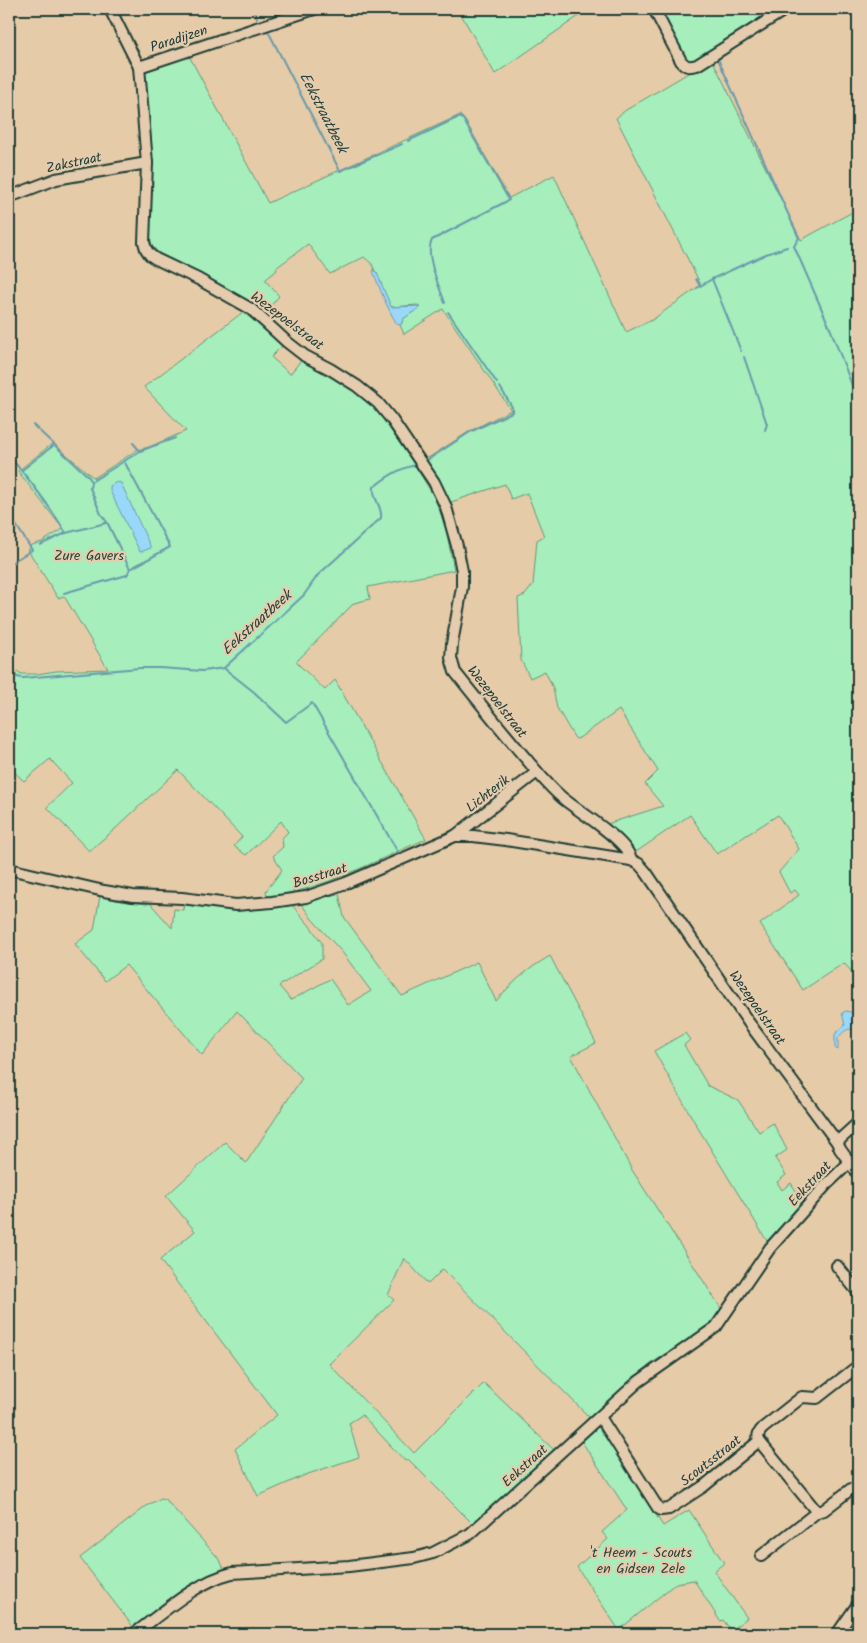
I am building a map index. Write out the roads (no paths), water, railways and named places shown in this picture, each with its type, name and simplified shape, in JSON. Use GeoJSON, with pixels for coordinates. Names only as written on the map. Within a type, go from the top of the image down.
{"type":"FeatureCollection","features":[{"type":"Feature","properties":{"kind":"street","name":"Wezepoelstraat"},"geometry":{"type":"LineString","coordinates":[[110,9],[139,67],[147,163],[144,242],[150,255],[251,309],[305,356],[330,368],[371,397],[392,420],[434,482],[446,507],[457,546],[462,571],[462,587],[452,654],[455,672],[537,772],[563,799],[604,828],[624,846],[632,860],[639,864],[646,872],[749,1023],[837,1142],[858,1174]]}},
{"type":"Feature","properties":{"kind":"street","name":"Paradijzen"},"geometry":{"type":"LineString","coordinates":[[139,67],[314,9]]}},
{"type":"Feature","properties":{"kind":"street"},"geometry":{"type":"LineString","coordinates":[[654,9],[681,61],[685,66],[690,67],[786,9]]}},
{"type":"Feature","properties":{"kind":"street","name":"Zakstraat"},"geometry":{"type":"LineString","coordinates":[[9,197],[56,179],[147,163]]}},
{"type":"Feature","properties":{"kind":"street","name":"Lichterik"},"geometry":{"type":"LineString","coordinates":[[455,836],[537,772]]}},
{"type":"Feature","properties":{"kind":"street","name":"Bosstraat"},"geometry":{"type":"LineString","coordinates":[[9,869],[133,896],[182,898],[236,905],[272,902],[306,896],[346,883],[455,836],[506,840],[632,860]]}},
{"type":"Feature","properties":{"kind":"street"},"geometry":{"type":"LineString","coordinates":[[837,1142],[858,1123]]}},
{"type":"Feature","properties":{"kind":"street","name":"Eekstraat"},"geometry":{"type":"LineString","coordinates":[[134,1634],[202,1584],[232,1572],[394,1562],[433,1553],[470,1534],[638,1382],[716,1327],[770,1248],[826,1185],[849,1163]]}},
{"type":"Feature","properties":{"kind":"street"},"geometry":{"type":"LineString","coordinates":[[837,1266],[858,1292]]}},
{"type":"Feature","properties":{"kind":"street","name":"Scoutsstraat"},"geometry":{"type":"LineString","coordinates":[[600,1416],[661,1510],[669,1509],[704,1486],[759,1441],[758,1433],[802,1397],[817,1398],[858,1366]]}},
{"type":"Feature","properties":{"kind":"street"},"geometry":{"type":"LineString","coordinates":[[759,1441],[817,1512]]}},
{"type":"Feature","properties":{"kind":"street"},"geometry":{"type":"LineString","coordinates":[[761,1556],[817,1512],[824,1510],[851,1489],[858,1491]]}},
{"type":"Feature","properties":{"kind":"street"},"geometry":{"type":"LineString","coordinates":[[838,1634],[858,1604]]}},
{"type":"Feature","properties":{"kind":"water"},"geometry":{"type":"Polygon","coordinates":[[[374,270],[391,307],[420,306],[403,319],[401,325],[397,324],[390,312],[374,270]]]}},
{"type":"Feature","properties":{"kind":"water"},"geometry":{"type":"Polygon","coordinates":[[[117,482],[121,483],[151,548],[140,552],[110,491],[110,486],[117,482]]]}},
{"type":"Feature","properties":{"kind":"water"},"geometry":{"type":"Polygon","coordinates":[[[846,1011],[858,1014],[858,1029],[847,1030],[838,1038],[838,1050],[835,1048],[835,1034],[845,1025],[842,1013],[846,1011]]]}},
{"type":"Feature","properties":{"kind":"waterway","name":"Eekstraatbeek"},"geometry":{"type":"LineString","coordinates":[[253,9],[257,18]]}},
{"type":"Feature","properties":{"kind":"waterway"},"geometry":{"type":"LineString","coordinates":[[759,9],[763,15]]}},
{"type":"Feature","properties":{"kind":"waterway"},"geometry":{"type":"LineString","coordinates":[[770,26],[718,59],[799,238],[794,246],[830,328],[858,406]]}},
{"type":"Feature","properties":{"kind":"waterway","name":"Eekstraatbeek"},"geometry":{"type":"LineString","coordinates":[[268,31],[340,171],[402,144]]}},
{"type":"Feature","properties":{"kind":"waterway","name":"Eekstraatbeek"},"geometry":{"type":"LineString","coordinates":[[408,141],[459,117],[463,119],[509,200],[432,240],[430,246],[431,262],[445,303]]}},
{"type":"Feature","properties":{"kind":"waterway"},"geometry":{"type":"LineString","coordinates":[[741,351],[712,279],[766,254],[787,247]]}},
{"type":"Feature","properties":{"kind":"waterway"},"geometry":{"type":"LineString","coordinates":[[696,279],[700,286]]}},
{"type":"Feature","properties":{"kind":"waterway"},"geometry":{"type":"LineString","coordinates":[[697,288],[712,279]]}},
{"type":"Feature","properties":{"kind":"waterway","name":"Eekstraatbeek"},"geometry":{"type":"LineString","coordinates":[[448,312],[497,383]]}},
{"type":"Feature","properties":{"kind":"waterway"},"geometry":{"type":"LineString","coordinates":[[744,357],[767,424],[765,430]]}},
{"type":"Feature","properties":{"kind":"waterway","name":"Eekstraatbeek"},"geometry":{"type":"LineString","coordinates":[[426,461],[470,432],[512,412],[512,407],[500,387]]}},
{"type":"Feature","properties":{"kind":"waterway"},"geometry":{"type":"LineString","coordinates":[[33,425],[89,477],[91,482],[90,488],[101,514],[107,522],[130,569],[170,547],[124,461]]}},
{"type":"Feature","properties":{"kind":"waterway"},"geometry":{"type":"LineString","coordinates":[[91,482],[140,451],[175,438]]}},
{"type":"Feature","properties":{"kind":"waterway"},"geometry":{"type":"LineString","coordinates":[[133,443],[140,451]]}},
{"type":"Feature","properties":{"kind":"waterway"},"geometry":{"type":"LineString","coordinates":[[22,470],[54,445]]}},
{"type":"Feature","properties":{"kind":"waterway"},"geometry":{"type":"LineString","coordinates":[[9,456],[39,493],[66,533]]}},
{"type":"Feature","properties":{"kind":"waterway","name":"Eekstraatbeek"},"geometry":{"type":"LineString","coordinates":[[9,669],[17,677],[23,678],[140,668],[203,671],[224,668],[304,595],[318,575],[381,518],[374,487],[394,473],[417,465]]}},
{"type":"Feature","properties":{"kind":"waterway"},"geometry":{"type":"LineString","coordinates":[[9,514],[32,550],[9,564]]}},
{"type":"Feature","properties":{"kind":"waterway"},"geometry":{"type":"LineString","coordinates":[[40,545],[66,533],[106,523]]}},
{"type":"Feature","properties":{"kind":"waterway"},"geometry":{"type":"LineString","coordinates":[[64,593],[127,575],[130,569]]}},
{"type":"Feature","properties":{"kind":"waterway"},"geometry":{"type":"LineString","coordinates":[[225,669],[254,692],[286,722],[312,703],[399,854]]}},
{"type":"Feature","properties":{"kind":"park label","name":"Zure Gavers"},"geometry":{"type":"Point","coordinates":[89,556]}},
{"type":"Feature","properties":{"kind":"park label","name":"'t Heem - Scouts en Gidsen Zele"},"geometry":{"type":"Point","coordinates":[641,1562]}}]}
